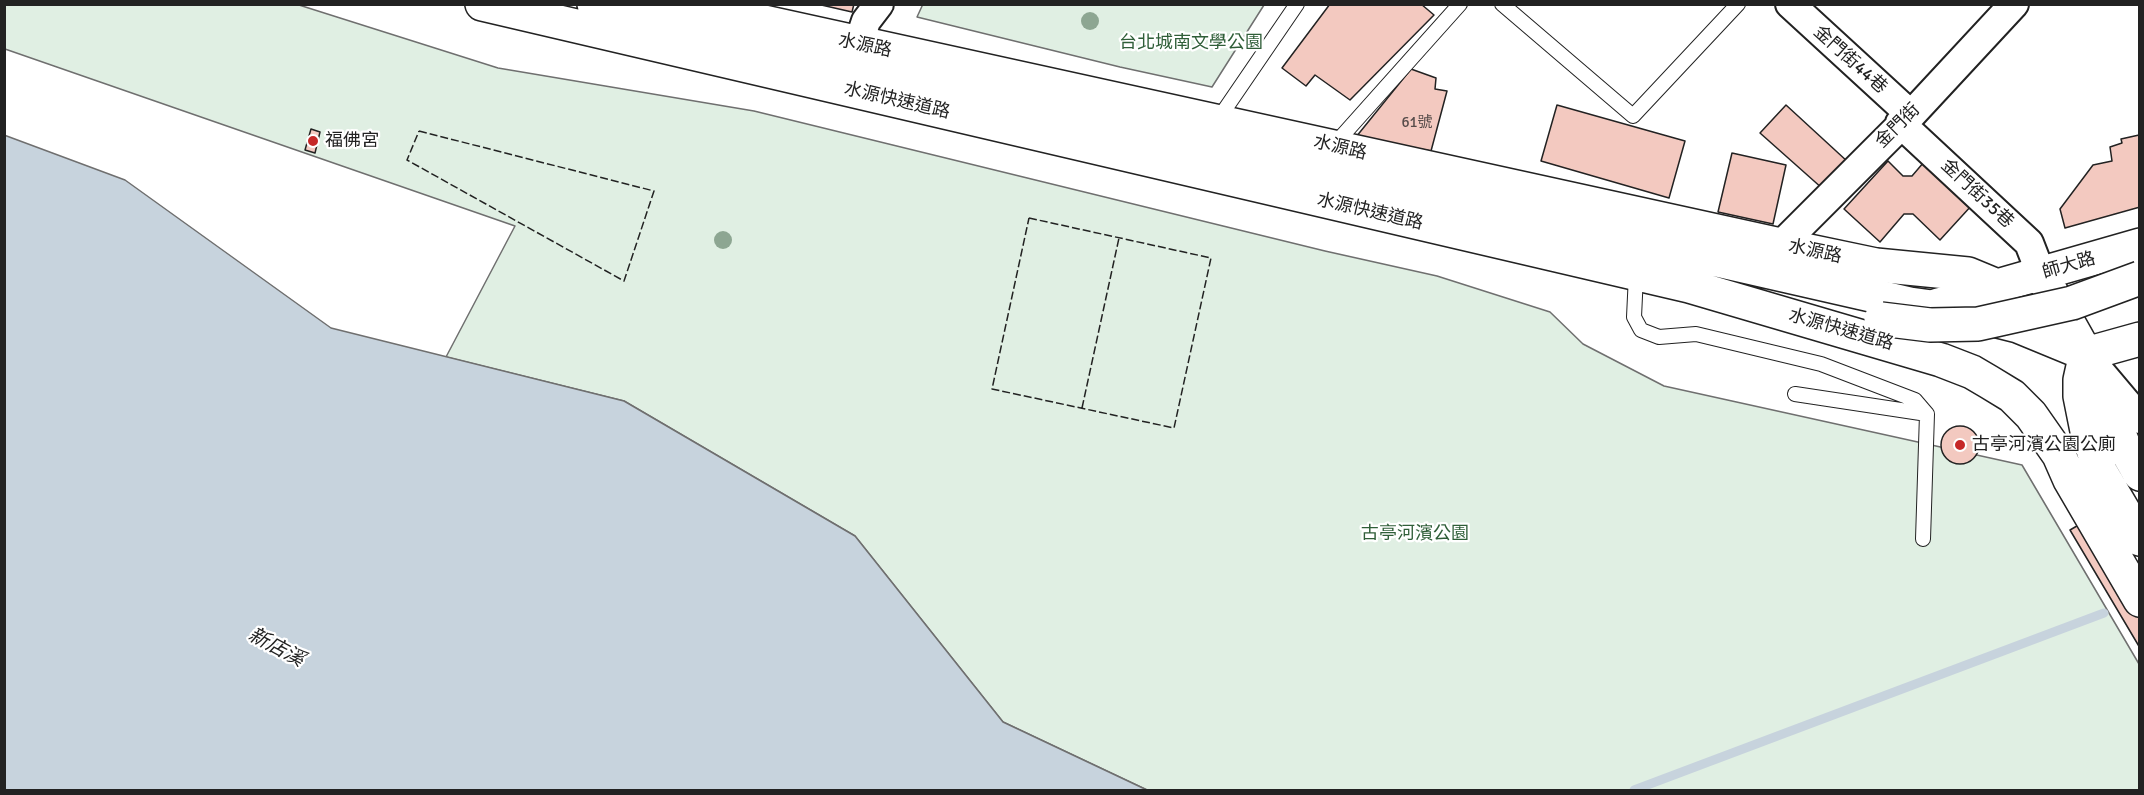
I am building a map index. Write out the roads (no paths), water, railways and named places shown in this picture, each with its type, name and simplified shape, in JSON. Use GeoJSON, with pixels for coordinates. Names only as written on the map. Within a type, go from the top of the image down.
{"type":"FeatureCollection","features":[{"type":"Feature","properties":{"kind":"main road","name":"水源快速道路"},"geometry":{"type":"LineString","coordinates":[[482,4],[1689,286],[1941,360],[1972,372],[2012,396],[2031,415],[2059,455],[2070,480],[2139,600]]}},
{"type":"Feature","properties":{"kind":"main road","name":"水源快速道路"},"geometry":{"type":"LineString","coordinates":[[594,4],[1924,307],[1954,310],[2018,326],[2086,354]]}},
{"type":"Feature","properties":{"kind":"main road","name":"水源路"},"geometry":{"type":"LineString","coordinates":[[682,4],[858,45],[1876,265],[1968,273],[1997,286]]}},
{"type":"Feature","properties":{"kind":"main road","name":"師大路"},"geometry":{"type":"LineString","coordinates":[[1924,307],[1948,303],[1997,286],[2139,245]]}},
{"type":"Feature","properties":{"kind":"main road"},"geometry":{"type":"LineString","coordinates":[[2041,274],[2086,354],[2125,448],[2139,474]]}},
{"type":"Feature","properties":{"kind":"main road"},"geometry":{"type":"LineString","coordinates":[[1689,286],[1881,319],[1930,325],[1978,324],[2072,303],[2139,278]]}},
{"type":"Feature","properties":{"kind":"main road"},"geometry":{"type":"LineString","coordinates":[[2086,354],[2139,339]]}},
{"type":"Feature","properties":{"kind":"main road"},"geometry":{"type":"LineString","coordinates":[[2086,354],[2080,380],[2080,396],[2087,431],[2100,471],[2139,539]]}},
{"type":"Feature","properties":{"kind":"street"},"geometry":{"type":"LineString","coordinates":[[858,45],[866,21],[879,4]]}},
{"type":"Feature","properties":{"kind":"street","name":"金門街44巷"},"geometry":{"type":"LineString","coordinates":[[1790,4],[1906,119]]}},
{"type":"Feature","properties":{"kind":"street","name":"金門街"},"geometry":{"type":"LineString","coordinates":[[1781,245],[1906,119],[2014,4]]}},
{"type":"Feature","properties":{"kind":"street","name":"金門街35巷"},"geometry":{"type":"LineString","coordinates":[[1906,119],[2028,243],[2041,274]]}},
{"type":"Feature","properties":{"kind":"street"},"geometry":{"type":"LineString","coordinates":[[2086,354],[2139,419]]}},
{"type":"Feature","properties":{"kind":"lane"},"geometry":{"type":"LineString","coordinates":[[1217,121],[1297,4]]}},
{"type":"Feature","properties":{"kind":"lane"},"geometry":{"type":"LineString","coordinates":[[1333,146],[1460,4]]}},
{"type":"Feature","properties":{"kind":"lane"},"geometry":{"type":"LineString","coordinates":[[1502,4],[1633,116],[1738,4]]}},
{"type":"Feature","properties":{"kind":"lane"},"geometry":{"type":"LineString","coordinates":[[1636,275],[1634,317],[1641,330],[1659,337],[1696,334],[1821,364],[1915,400],[1927,414],[1923,539]]}},
{"type":"Feature","properties":{"kind":"lane"},"geometry":{"type":"LineString","coordinates":[[1795,394],[1927,414]]}},
{"type":"Feature","properties":{"kind":"water","name":"新店溪"},"geometry":{"type":"Polygon","coordinates":[[[4,135],[125,180],[331,328],[624,401],[855,536],[1003,722],[1147,790],[5,790],[4,135]]]}},
{"type":"Feature","properties":{"kind":"waterway"},"geometry":{"type":"LineString","coordinates":[[1634,790],[2104,613]]}},
{"type":"Feature","properties":{"kind":"place","name":"福佛宮"},"geometry":{"type":"Point","coordinates":[313,141]}},
{"type":"Feature","properties":{"kind":"place","name":"古亭河濱公園公廁"},"geometry":{"type":"Point","coordinates":[1960,445]}},
{"type":"Feature","properties":{"kind":"park label","name":"台北城南文學公園"},"geometry":{"type":"Point","coordinates":[1191,43]}},
{"type":"Feature","properties":{"kind":"park label","name":"古亭河濱公園"},"geometry":{"type":"Point","coordinates":[1415,534]}}]}
